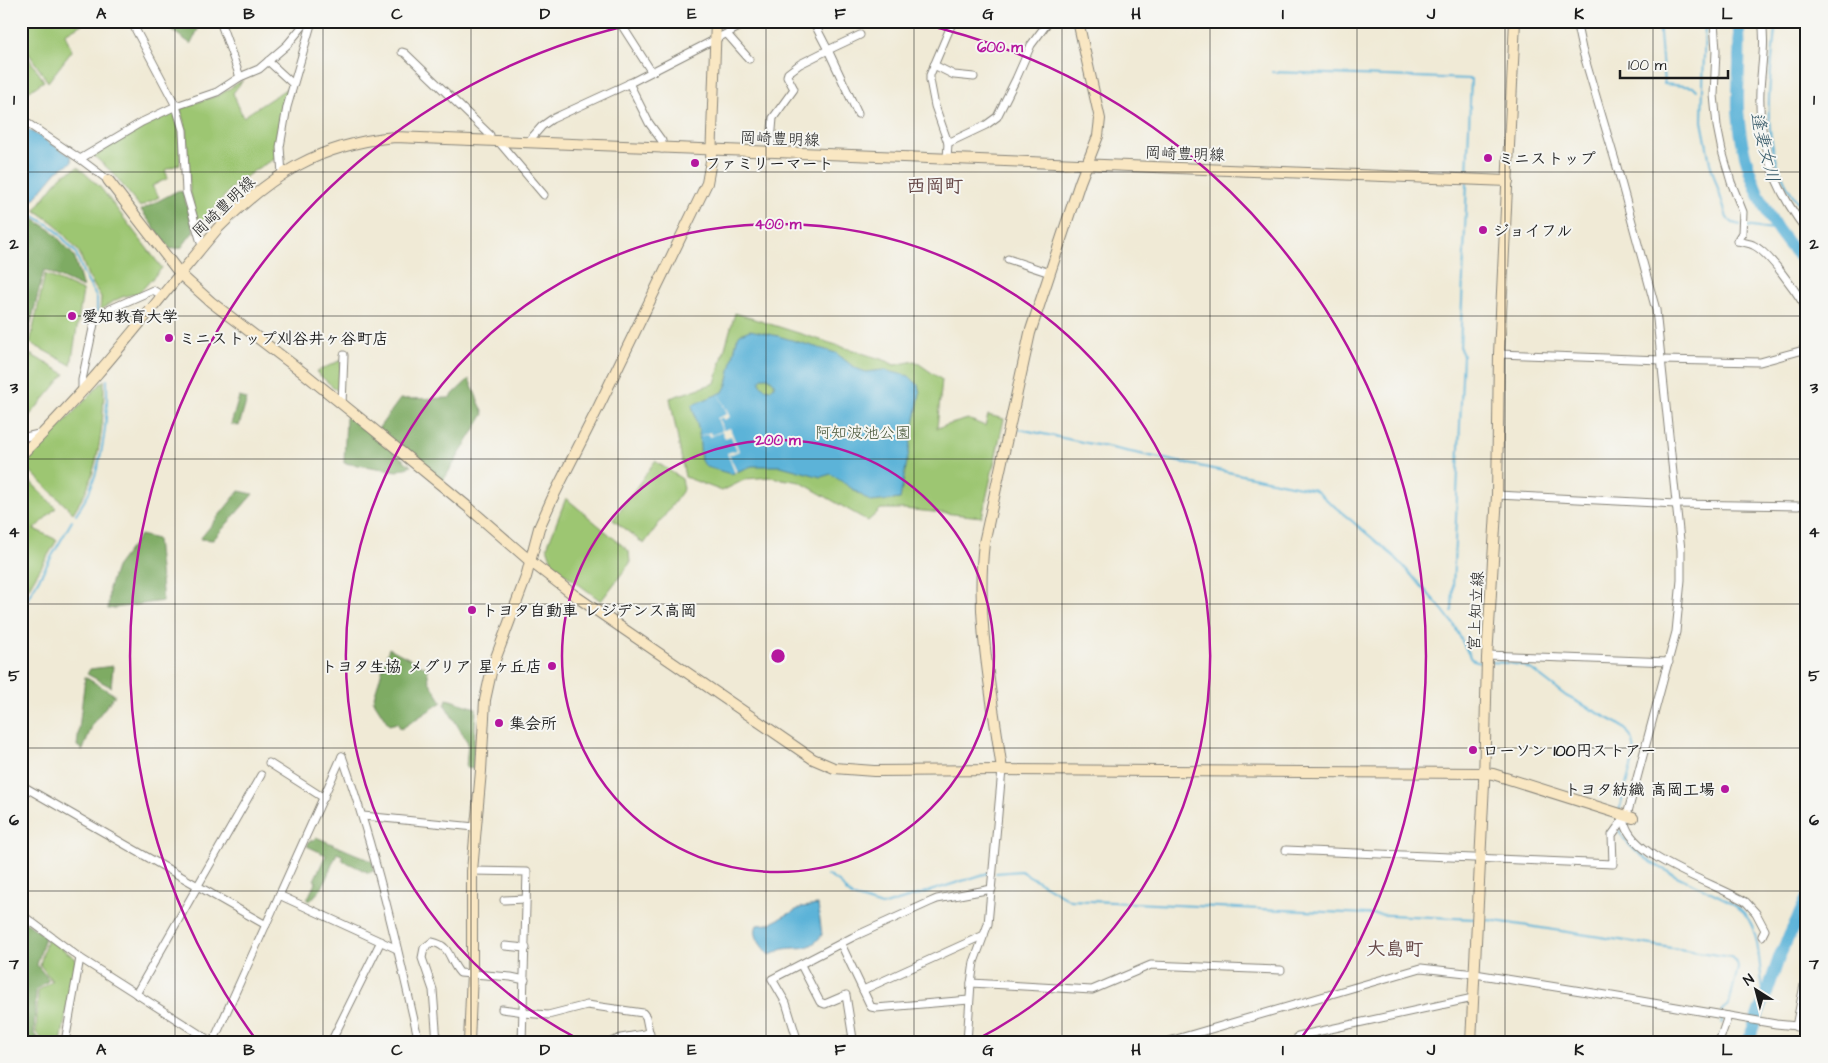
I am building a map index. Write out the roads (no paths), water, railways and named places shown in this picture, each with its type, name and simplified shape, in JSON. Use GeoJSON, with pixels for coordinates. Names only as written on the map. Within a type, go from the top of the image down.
{"type":"FeatureCollection","features":[{"type":"Feature","properties":{"kind":"street"},"geometry":{"type":"LineString","coordinates":[[131,21],[176,106],[183,130],[186,192],[202,246]]}},
{"type":"Feature","properties":{"kind":"street"},"geometry":{"type":"LineString","coordinates":[[220,21],[240,77]]}},
{"type":"Feature","properties":{"kind":"street"},"geometry":{"type":"LineString","coordinates":[[80,159],[142,122],[176,106],[217,92],[240,77],[259,69],[287,45],[307,21]]}},
{"type":"Feature","properties":{"kind":"street"},"geometry":{"type":"LineString","coordinates":[[282,174],[280,147],[286,107],[312,21]]}},
{"type":"Feature","properties":{"kind":"street"},"geometry":{"type":"LineString","coordinates":[[619,21],[651,71]]}},
{"type":"Feature","properties":{"kind":"street"},"geometry":{"type":"LineString","coordinates":[[469,1042],[472,973],[472,871],[482,771],[485,700],[492,668],[530,561],[539,528],[710,172],[716,21]]}},
{"type":"Feature","properties":{"kind":"street"},"geometry":{"type":"LineString","coordinates":[[526,143],[542,126],[552,119],[629,83],[751,21]]}},
{"type":"Feature","properties":{"kind":"street"},"geometry":{"type":"LineString","coordinates":[[813,21],[858,114]]}},
{"type":"Feature","properties":{"kind":"street"},"geometry":{"type":"LineString","coordinates":[[947,159],[948,143],[935,106],[930,80],[934,65],[953,21]]}},
{"type":"Feature","properties":{"kind":"street"},"geometry":{"type":"LineString","coordinates":[[948,143],[986,125],[997,117],[1031,45],[1049,21]]}},
{"type":"Feature","properties":{"kind":"street"},"geometry":{"type":"LineString","coordinates":[[967,1042],[970,983],[974,962],[988,924],[1002,770],[981,600],[984,543],[1030,333],[1098,136],[1100,119],[1078,21]]}},
{"type":"Feature","properties":{"kind":"street"},"geometry":{"type":"LineString","coordinates":[[1508,181],[1515,21]]}},
{"type":"Feature","properties":{"kind":"street"},"geometry":{"type":"LineString","coordinates":[[1286,850],[1613,864],[1612,835],[1624,815],[1676,632],[1681,580],[1681,550],[1656,310],[1582,49],[1576,21]]}},
{"type":"Feature","properties":{"kind":"street"},"geometry":{"type":"LineString","coordinates":[[1714,21],[1716,51],[1714,95],[1717,126],[1722,151],[1744,218],[1742,233],[1737,241],[1754,245],[1762,252],[1784,276],[1807,309]]}},
{"type":"Feature","properties":{"kind":"street"},"geometry":{"type":"LineString","coordinates":[[1762,21],[1763,51],[1760,110],[1765,146],[1777,184],[1789,206],[1807,231]]}},
{"type":"Feature","properties":{"kind":"street"},"geometry":{"type":"LineString","coordinates":[[727,34],[749,59]]}},
{"type":"Feature","properties":{"kind":"street"},"geometry":{"type":"LineString","coordinates":[[770,153],[772,118],[794,90],[787,76],[788,72],[800,64],[860,35]]}},
{"type":"Feature","properties":{"kind":"street"},"geometry":{"type":"LineString","coordinates":[[402,52],[490,135],[494,142],[544,195]]}},
{"type":"Feature","properties":{"kind":"street"},"geometry":{"type":"LineString","coordinates":[[268,61],[293,84]]}},
{"type":"Feature","properties":{"kind":"street"},"geometry":{"type":"LineString","coordinates":[[934,65],[954,75],[974,77]]}},
{"type":"Feature","properties":{"kind":"street"},"geometry":{"type":"LineString","coordinates":[[629,83],[649,123],[662,141],[662,149]]}},
{"type":"Feature","properties":{"kind":"street"},"geometry":{"type":"LineString","coordinates":[[21,119],[108,180],[181,274],[211,302],[342,404],[468,507],[530,561],[574,595],[812,759],[834,768],[874,771],[1484,773],[1493,774],[1624,815]]}},
{"type":"Feature","properties":{"kind":"street","name":"岡崎豊明線"},"geometry":{"type":"LineString","coordinates":[[21,455],[82,392],[163,296],[202,246],[238,208],[255,193],[301,162],[345,145],[395,138],[1508,181]]}},
{"type":"Feature","properties":{"kind":"street","name":"宮上知立線"},"geometry":{"type":"LineString","coordinates":[[1471,1042],[1484,773],[1487,655],[1496,495],[1499,354],[1508,181]]}},
{"type":"Feature","properties":{"kind":"street"},"geometry":{"type":"LineString","coordinates":[[1008,259],[1050,273]]}},
{"type":"Feature","properties":{"kind":"street"},"geometry":{"type":"LineString","coordinates":[[82,392],[82,380],[95,319],[108,310],[153,290],[163,296]]}},
{"type":"Feature","properties":{"kind":"street"},"geometry":{"type":"LineString","coordinates":[[1499,354],[1760,362],[1807,349]]}},
{"type":"Feature","properties":{"kind":"street"},"geometry":{"type":"LineString","coordinates":[[342,404],[344,355]]}},
{"type":"Feature","properties":{"kind":"street"},"geometry":{"type":"LineString","coordinates":[[21,438],[45,432]]}},
{"type":"Feature","properties":{"kind":"street"},"geometry":{"type":"LineString","coordinates":[[1496,495],[1676,504],[1798,506]]}},
{"type":"Feature","properties":{"kind":"street"},"geometry":{"type":"LineString","coordinates":[[1487,655],[1669,662]]}},
{"type":"Feature","properties":{"kind":"street"},"geometry":{"type":"LineString","coordinates":[[21,914],[80,958],[212,1042],[342,756],[363,816],[397,949],[418,1042]]}},
{"type":"Feature","properties":{"kind":"street"},"geometry":{"type":"LineString","coordinates":[[269,763],[324,798]]}},
{"type":"Feature","properties":{"kind":"street"},"geometry":{"type":"LineString","coordinates":[[136,994],[261,775]]}},
{"type":"Feature","properties":{"kind":"street"},"geometry":{"type":"LineString","coordinates":[[21,785],[266,925]]}},
{"type":"Feature","properties":{"kind":"street"},"geometry":{"type":"LineString","coordinates":[[1624,815],[1628,832],[1653,856],[1746,902],[1756,913],[1765,930],[1762,936]]}},
{"type":"Feature","properties":{"kind":"street"},"geometry":{"type":"LineString","coordinates":[[363,816],[475,827]]}},
{"type":"Feature","properties":{"kind":"street"},"geometry":{"type":"LineString","coordinates":[[472,871],[527,872],[522,1042]]}},
{"type":"Feature","properties":{"kind":"street"},"geometry":{"type":"LineString","coordinates":[[798,1042],[786,1003],[772,979],[853,937],[937,899],[992,889]]}},
{"type":"Feature","properties":{"kind":"street"},"geometry":{"type":"LineString","coordinates":[[279,895],[397,949]]}},
{"type":"Feature","properties":{"kind":"street"},"geometry":{"type":"LineString","coordinates":[[504,900],[526,899]]}},
{"type":"Feature","properties":{"kind":"street"},"geometry":{"type":"LineString","coordinates":[[862,990],[984,935]]}},
{"type":"Feature","properties":{"kind":"street"},"geometry":{"type":"LineString","coordinates":[[331,1042],[381,941]]}},
{"type":"Feature","properties":{"kind":"street"},"geometry":{"type":"LineString","coordinates":[[438,1042],[433,990],[422,958],[424,948],[432,942],[442,944],[448,951],[454,966],[460,974],[472,973],[525,980]]}},
{"type":"Feature","properties":{"kind":"street"},"geometry":{"type":"LineString","coordinates":[[842,944],[871,1007],[969,1000]]}},
{"type":"Feature","properties":{"kind":"street"},"geometry":{"type":"LineString","coordinates":[[505,946],[526,948]]}},
{"type":"Feature","properties":{"kind":"street"},"geometry":{"type":"LineString","coordinates":[[65,1042],[80,958]]}},
{"type":"Feature","properties":{"kind":"street"},"geometry":{"type":"LineString","coordinates":[[801,965],[820,1002],[825,1004],[846,995],[853,1039],[829,1042]]}},
{"type":"Feature","properties":{"kind":"street"},"geometry":{"type":"LineString","coordinates":[[970,983],[1092,990],[1151,965],[1281,970]]}},
{"type":"Feature","properties":{"kind":"street"},"geometry":{"type":"LineString","coordinates":[[1166,1042],[1421,968],[1475,974],[1771,1023],[1806,1027],[1804,1042]]}},
{"type":"Feature","properties":{"kind":"street"},"geometry":{"type":"LineString","coordinates":[[1796,1026],[1807,969]]}},
{"type":"Feature","properties":{"kind":"street"},"geometry":{"type":"LineString","coordinates":[[1298,1036],[1473,998]]}},
{"type":"Feature","properties":{"kind":"street"},"geometry":{"type":"LineString","coordinates":[[502,1009],[548,1015],[587,1005],[643,1013],[646,1017],[651,1042]]}},
{"type":"Feature","properties":{"kind":"street"},"geometry":{"type":"LineString","coordinates":[[1719,1042],[1730,1016]]}},
{"type":"Feature","properties":{"kind":"street"},"geometry":{"type":"LineString","coordinates":[[611,1042],[621,1038],[650,1033]]}},
{"type":"Feature","properties":{"kind":"water"},"geometry":{"type":"Polygon","coordinates":[[[21,125],[71,156],[72,162],[57,171],[29,205],[26,205],[24,208],[27,210],[21,214],[21,125]]]}},
{"type":"Feature","properties":{"kind":"water"},"geometry":{"type":"Polygon","coordinates":[[[750,330],[778,336],[836,353],[855,368],[866,372],[883,370],[909,376],[918,385],[920,393],[900,499],[871,502],[831,474],[821,477],[781,466],[752,466],[731,474],[707,467],[701,461],[699,432],[692,405],[723,392],[727,384],[737,339],[740,334],[750,330]],[[768,377],[760,380],[760,384],[765,389],[770,390],[774,386],[774,382],[768,377]]]}},
{"type":"Feature","properties":{"kind":"water"},"geometry":{"type":"Polygon","coordinates":[[[818,905],[822,935],[809,946],[784,949],[769,955],[757,937],[757,925],[769,924],[802,907],[818,905]]]}},
{"type":"Feature","properties":{"kind":"waterway"},"geometry":{"type":"LineString","coordinates":[[1659,21],[1664,84],[1694,87],[1697,90]]}},
{"type":"Feature","properties":{"kind":"waterway"},"geometry":{"type":"LineString","coordinates":[[1705,21],[1702,121],[1710,163],[1727,218],[1733,223],[1740,225]]}},
{"type":"Feature","properties":{"kind":"waterway","name":"逢妻女川"},"geometry":{"type":"LineString","coordinates":[[1738,21],[1740,43],[1738,109],[1745,157],[1756,188],[1770,217],[1781,235],[1807,266]]}},
{"type":"Feature","properties":{"kind":"waterway"},"geometry":{"type":"LineString","coordinates":[[1774,21],[1775,30],[1769,89],[1772,144],[1785,182],[1807,215]]}},
{"type":"Feature","properties":{"kind":"waterway"},"geometry":{"type":"LineString","coordinates":[[1272,72],[1471,79],[1467,175]]}},
{"type":"Feature","properties":{"kind":"waterway"},"geometry":{"type":"LineString","coordinates":[[1452,611],[1463,355],[1460,349],[1467,182]]}},
{"type":"Feature","properties":{"kind":"waterway"},"geometry":{"type":"LineString","coordinates":[[26,211],[54,228],[76,253],[84,275],[97,298],[97,315]]}},
{"type":"Feature","properties":{"kind":"waterway"},"geometry":{"type":"LineString","coordinates":[[1745,226],[1779,231]]}},
{"type":"Feature","properties":{"kind":"waterway"},"geometry":{"type":"LineString","coordinates":[[76,514],[90,491],[99,461],[106,421],[107,380]]}},
{"type":"Feature","properties":{"kind":"waterway"},"geometry":{"type":"LineString","coordinates":[[1019,429],[1315,490],[1396,558],[1454,625],[1471,659],[1483,662]]}},
{"type":"Feature","properties":{"kind":"waterway"},"geometry":{"type":"LineString","coordinates":[[21,610],[72,521]]}},
{"type":"Feature","properties":{"kind":"waterway"},"geometry":{"type":"LineString","coordinates":[[1490,662],[1521,665],[1532,670],[1566,696],[1619,724],[1627,731],[1633,741],[1635,752],[1619,811]]}},
{"type":"Feature","properties":{"kind":"waterway"},"geometry":{"type":"LineString","coordinates":[[1619,830],[1626,841],[1648,860],[1676,876],[1717,895],[1744,913],[1752,926],[1755,936],[1765,999]]}},
{"type":"Feature","properties":{"kind":"waterway"},"geometry":{"type":"LineString","coordinates":[[996,873],[1021,871],[1070,900],[1475,919]]}},
{"type":"Feature","properties":{"kind":"waterway"},"geometry":{"type":"LineString","coordinates":[[827,875],[840,883],[853,897],[882,906],[991,872]]}},
{"type":"Feature","properties":{"kind":"waterway","name":"逢妻女川"},"geometry":{"type":"LineString","coordinates":[[1748,1042],[1780,955],[1807,898]]}},
{"type":"Feature","properties":{"kind":"waterway"},"geometry":{"type":"LineString","coordinates":[[1482,919],[1731,957],[1737,963],[1738,968],[1729,1004],[1722,1010],[1722,1023]]}},
{"type":"Feature","properties":{"kind":"place","name":"ミニストップ"},"geometry":{"type":"Point","coordinates":[1488,158]}},
{"type":"Feature","properties":{"kind":"place","name":"ファミリーマート"},"geometry":{"type":"Point","coordinates":[695,163]}},
{"type":"Feature","properties":{"kind":"place","name":"ジョイフル"},"geometry":{"type":"Point","coordinates":[1483,230]}},
{"type":"Feature","properties":{"kind":"place","name":"愛知教育大学"},"geometry":{"type":"Point","coordinates":[72,316]}},
{"type":"Feature","properties":{"kind":"place","name":"ミニストップ刈谷井ヶ谷町店"},"geometry":{"type":"Point","coordinates":[169,338]}},
{"type":"Feature","properties":{"kind":"place","name":"トヨタ自動車 レジデンス高岡"},"geometry":{"type":"Point","coordinates":[472,610]}},
{"type":"Feature","properties":{"kind":"place","name":"トヨタ生協 メグリア 星ヶ丘店"},"geometry":{"type":"Point","coordinates":[552,666]}},
{"type":"Feature","properties":{"kind":"place","name":"集会所"},"geometry":{"type":"Point","coordinates":[499,723]}},
{"type":"Feature","properties":{"kind":"place","name":"ローソン 100円ストアー"},"geometry":{"type":"Point","coordinates":[1473,750]}},
{"type":"Feature","properties":{"kind":"place","name":"トヨタ紡織 高岡工場"},"geometry":{"type":"Point","coordinates":[1725,789]}},
{"type":"Feature","properties":{"kind":"district","name":"西岡町"},"geometry":{"type":"Point","coordinates":[935,185]}},
{"type":"Feature","properties":{"kind":"district","name":"大島町"},"geometry":{"type":"Point","coordinates":[1395,948]}},
{"type":"Feature","properties":{"kind":"park label","name":"阿知波池公園"},"geometry":{"type":"Point","coordinates":[863,432]}}]}
